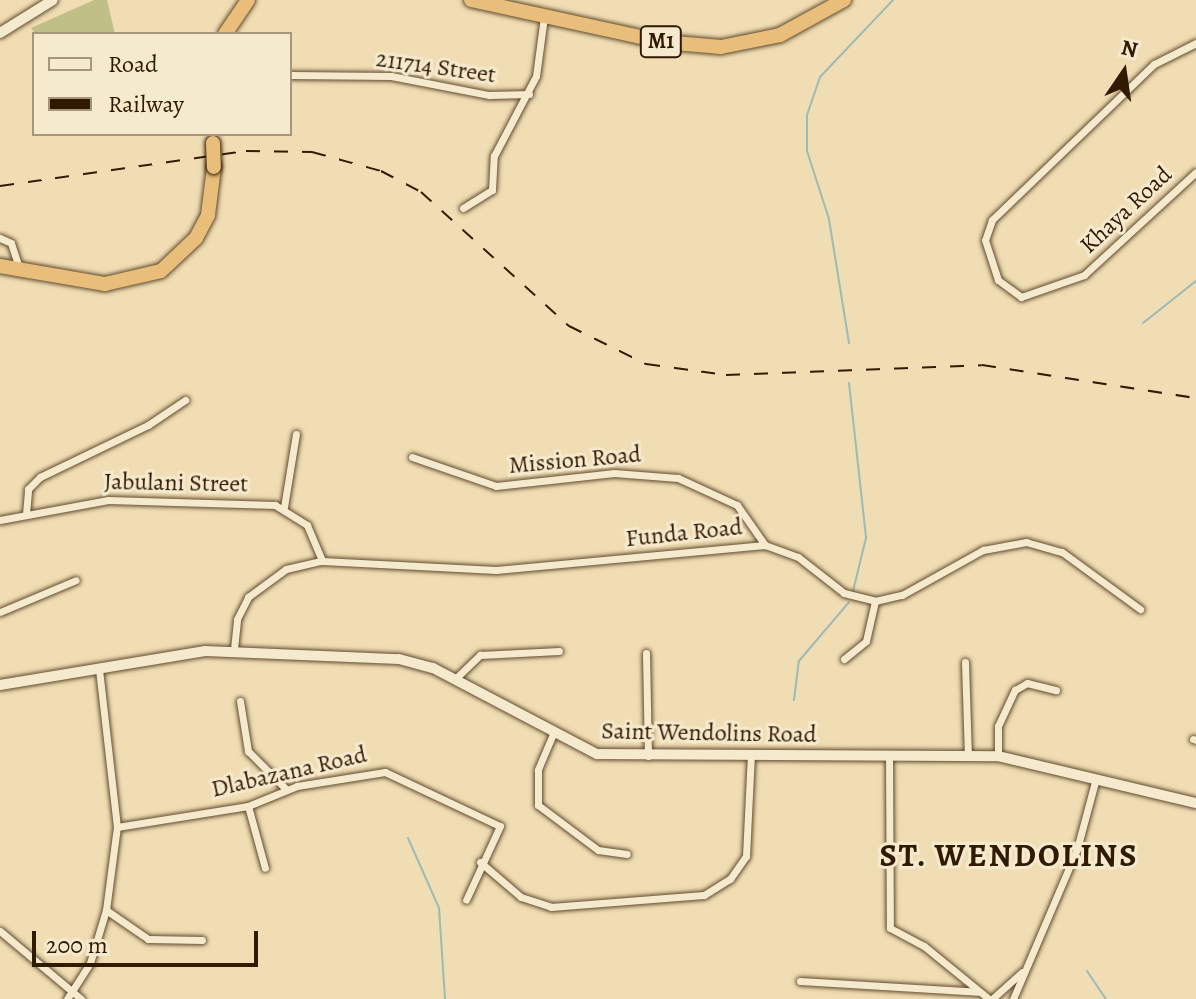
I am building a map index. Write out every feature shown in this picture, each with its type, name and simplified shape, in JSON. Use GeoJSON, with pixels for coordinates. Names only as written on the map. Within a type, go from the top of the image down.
{"type":"FeatureCollection","features":[{"type":"Feature","properties":{"kind":"highway"},"geometry":{"type":"LineString","coordinates":[[226,32],[248,0]]}},
{"type":"Feature","properties":{"kind":"highway","name":"M1"},"geometry":{"type":"LineString","coordinates":[[471,0],[663,42],[721,47],[780,35],[844,0]]}},
{"type":"Feature","properties":{"kind":"highway"},"geometry":{"type":"LineString","coordinates":[[0,266],[18,265],[105,284],[161,271],[196,238],[208,215],[214,167],[213,138]]}},
{"type":"Feature","properties":{"kind":"street"},"geometry":{"type":"LineString","coordinates":[[0,33],[53,0]]}},
{"type":"Feature","properties":{"kind":"street"},"geometry":{"type":"LineString","coordinates":[[463,208],[492,190],[494,156],[529,94],[545,15]]}},
{"type":"Feature","properties":{"kind":"street","name":"Khaya Road"},"geometry":{"type":"LineString","coordinates":[[1196,43],[1166,53],[992,220],[985,240],[998,280],[1021,297],[1084,275],[1108,260],[1196,172]]}},
{"type":"Feature","properties":{"kind":"street","name":"211714 Street"},"geometry":{"type":"LineString","coordinates":[[292,75],[391,76],[489,95],[529,94]]}},
{"type":"Feature","properties":{"kind":"street"},"geometry":{"type":"LineString","coordinates":[[0,238],[11,243],[18,265]]}},
{"type":"Feature","properties":{"kind":"street"},"geometry":{"type":"LineString","coordinates":[[26,514],[28,489],[40,477],[148,425],[185,400]]}},
{"type":"Feature","properties":{"kind":"street"},"geometry":{"type":"LineString","coordinates":[[296,434],[284,507],[307,525],[322,561]]}},
{"type":"Feature","properties":{"kind":"street","name":"Mission Road"},"geometry":{"type":"LineString","coordinates":[[412,457],[496,486],[614,473],[678,478],[737,505],[765,545]]}},
{"type":"Feature","properties":{"kind":"street","name":"Jabulani Street"},"geometry":{"type":"LineString","coordinates":[[0,520],[108,500],[284,507]]}},
{"type":"Feature","properties":{"kind":"street"},"geometry":{"type":"LineString","coordinates":[[844,659],[866,641],[875,601],[902,595],[983,550],[1026,542],[1062,552],[1140,609]]}},
{"type":"Feature","properties":{"kind":"street","name":"Funda Road"},"geometry":{"type":"LineString","coordinates":[[234,649],[237,619],[248,597],[286,569],[322,561],[496,570],[765,545],[798,557],[844,593],[875,601]]}},
{"type":"Feature","properties":{"kind":"street"},"geometry":{"type":"LineString","coordinates":[[0,612],[76,580]]}},
{"type":"Feature","properties":{"kind":"street","name":"Saint Wendolins Road"},"geometry":{"type":"LineString","coordinates":[[0,685],[234,649],[399,659],[455,679],[553,734],[597,754],[998,756],[1097,776],[1196,803]]}},
{"type":"Feature","properties":{"kind":"street"},"geometry":{"type":"LineString","coordinates":[[455,679],[480,655],[559,651]]}},
{"type":"Feature","properties":{"kind":"street"},"geometry":{"type":"LineString","coordinates":[[646,653],[648,756]]}},
{"type":"Feature","properties":{"kind":"street"},"geometry":{"type":"LineString","coordinates":[[965,662],[968,755]]}},
{"type":"Feature","properties":{"kind":"street"},"geometry":{"type":"LineString","coordinates":[[70,996],[106,910],[117,827],[99,668]]}},
{"type":"Feature","properties":{"kind":"street"},"geometry":{"type":"LineString","coordinates":[[998,756],[998,726],[1015,690],[1031,683],[1056,690]]}},
{"type":"Feature","properties":{"kind":"street"},"geometry":{"type":"LineString","coordinates":[[240,701],[248,751],[286,789]]}},
{"type":"Feature","properties":{"kind":"street"},"geometry":{"type":"LineString","coordinates":[[553,734],[538,770],[538,805],[603,853],[627,854]]}},
{"type":"Feature","properties":{"kind":"street"},"geometry":{"type":"LineString","coordinates":[[466,900],[480,862],[532,903],[580,908],[613,899],[696,897],[730,879],[751,841],[751,755]]}},
{"type":"Feature","properties":{"kind":"street"},"geometry":{"type":"LineString","coordinates":[[889,755],[890,928],[924,946],[984,997]]}},
{"type":"Feature","properties":{"kind":"street","name":"Dlabazana Road"},"geometry":{"type":"LineString","coordinates":[[117,827],[248,806],[286,789],[385,772],[494,821],[499,832],[480,862]]}},
{"type":"Feature","properties":{"kind":"street"},"geometry":{"type":"LineString","coordinates":[[1013,999],[1077,849],[1097,776]]}},
{"type":"Feature","properties":{"kind":"street"},"geometry":{"type":"LineString","coordinates":[[248,806],[265,868]]}},
{"type":"Feature","properties":{"kind":"street"},"geometry":{"type":"LineString","coordinates":[[106,910],[148,939],[202,940]]}},
{"type":"Feature","properties":{"kind":"street"},"geometry":{"type":"LineString","coordinates":[[0,931],[70,996],[81,999]]}},
{"type":"Feature","properties":{"kind":"street"},"geometry":{"type":"LineString","coordinates":[[800,981],[984,997],[1022,972]]}},
{"type":"Feature","properties":{"kind":"shaded area"},"geometry":{"type":"Polygon","coordinates":[[[94,0],[107,0],[115,32],[34,32],[31,28],[94,0]]]}},
{"type":"Feature","properties":{"kind":"waterway"},"geometry":{"type":"LineString","coordinates":[[849,343],[829,219],[807,151],[807,115],[820,77],[893,0]]}},
{"type":"Feature","properties":{"kind":"waterway"},"geometry":{"type":"LineString","coordinates":[[1143,323],[1196,281]]}},
{"type":"Feature","properties":{"kind":"waterway"},"geometry":{"type":"LineString","coordinates":[[849,383],[866,538],[853,591]]}},
{"type":"Feature","properties":{"kind":"waterway"},"geometry":{"type":"LineString","coordinates":[[794,700],[799,661],[849,602]]}},
{"type":"Feature","properties":{"kind":"waterway"},"geometry":{"type":"LineString","coordinates":[[408,838],[439,908],[445,999]]}},
{"type":"Feature","properties":{"kind":"waterway"},"geometry":{"type":"LineString","coordinates":[[1087,971],[1106,999]]}},
{"type":"Feature","properties":{"kind":"railway"},"geometry":{"type":"LineString","coordinates":[[0,186],[246,151],[312,152],[381,171],[421,192],[569,326],[646,364],[726,375],[982,365],[1196,398]]}},
{"type":"Feature","properties":{"kind":"district","name":"ST. WENDOLINS"},"geometry":{"type":"Point","coordinates":[1009,855]}}]}
